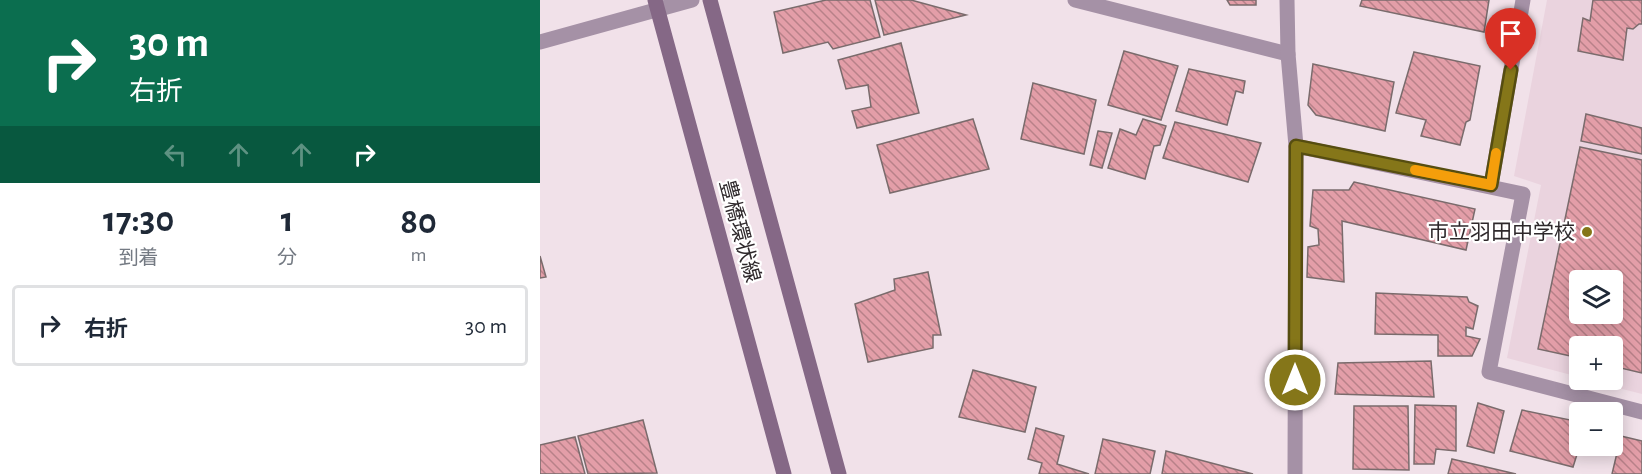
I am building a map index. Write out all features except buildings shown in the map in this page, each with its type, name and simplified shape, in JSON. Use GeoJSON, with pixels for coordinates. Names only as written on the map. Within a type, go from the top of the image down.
{"type":"FeatureCollection","features":[{"type":"Feature","properties":{"kind":"main road","name":"豊橋環状線"},"geometry":{"type":"LineString","coordinates":[[710,0],[839,474]]}},
{"type":"Feature","properties":{"kind":"main road","name":"豊橋環状線"},"geometry":{"type":"LineString","coordinates":[[656,5],[784,474]]}},
{"type":"Feature","properties":{"kind":"street"},"geometry":{"type":"LineString","coordinates":[[540,42],[656,5],[692,0]]}},
{"type":"Feature","properties":{"kind":"street"},"geometry":{"type":"LineString","coordinates":[[1075,0],[1288,54]]}},
{"type":"Feature","properties":{"kind":"street"},"geometry":{"type":"LineString","coordinates":[[1287,0],[1288,54],[1296,146],[1294,474]]}},
{"type":"Feature","properties":{"kind":"street"},"geometry":{"type":"LineString","coordinates":[[1491,185],[1523,0]]}},
{"type":"Feature","properties":{"kind":"street"},"geometry":{"type":"LineString","coordinates":[[1296,146],[1491,185],[1523,194],[1489,372],[1642,412]]}},
{"type":"Feature","properties":{"kind":"shaded area","name":"市立羽田中学校"},"geometry":{"type":"Polygon","coordinates":[[[1547,0],[1642,0],[1642,394],[1623,389],[1623,336],[1569,336],[1569,374],[1507,358],[1541,185],[1514,176],[1547,0]]]}},
{"type":"Feature","properties":{"kind":"slow traffic"},"geometry":{"type":"LineString","coordinates":[[1415,170],[1491,185],[1496,153]]}},
{"type":"Feature","properties":{"kind":"place","name":"市立羽田中学校"},"geometry":{"type":"Point","coordinates":[1587,232]}},
{"type":"Feature","properties":{"kind":"route"},"geometry":{"type":"LineString","coordinates":[[1295,380],[1296,146],[1491,185],[1511,70]]}}]}
